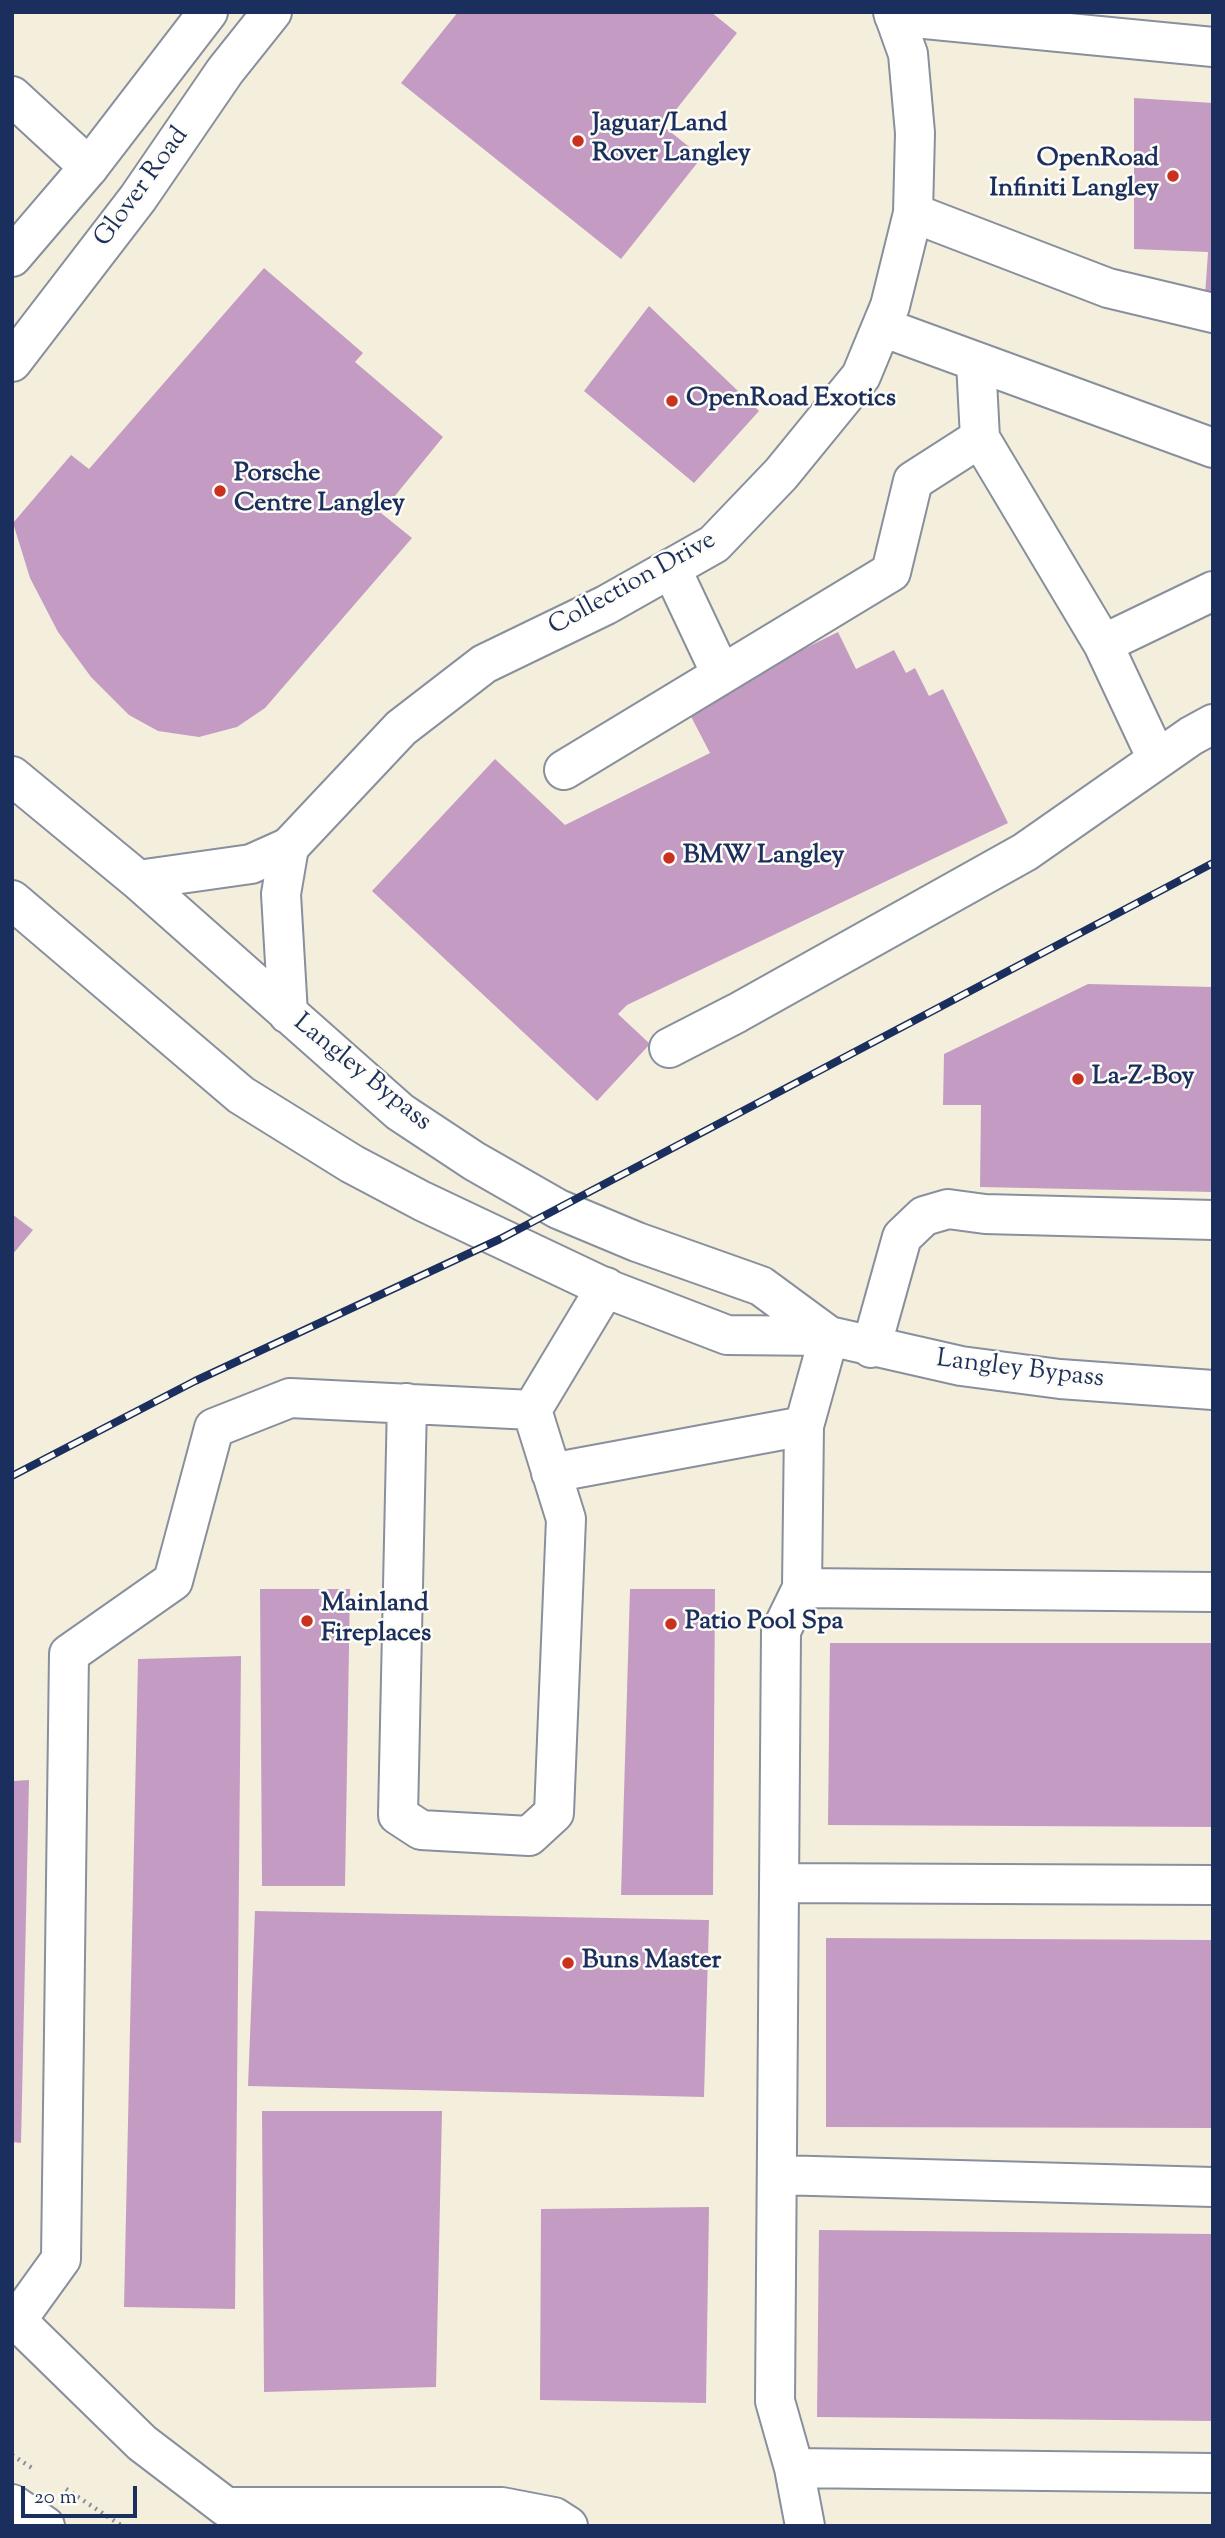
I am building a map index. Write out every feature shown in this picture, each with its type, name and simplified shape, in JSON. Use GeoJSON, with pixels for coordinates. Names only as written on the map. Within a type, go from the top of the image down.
{"type":"FeatureCollection","features":[{"type":"Feature","properties":{"kind":"main road","name":"Glover Road"},"geometry":{"type":"LineString","coordinates":[[12,257],[89,167],[208,12]]}},
{"type":"Feature","properties":{"kind":"main road","name":"Glover Road"},"geometry":{"type":"LineString","coordinates":[[12,362],[138,198],[225,71],[272,12]]}},
{"type":"Feature","properties":{"kind":"main road"},"geometry":{"type":"LineString","coordinates":[[893,14],[1157,27],[1213,47]]}},
{"type":"Feature","properties":{"kind":"main road","name":"Collection Drive"},"geometry":{"type":"LineString","coordinates":[[289,846],[401,728],[484,664],[606,605],[714,544],[781,474],[861,376],[890,306],[913,214],[915,133],[911,80],[908,54],[893,14]]}},
{"type":"Feature","properties":{"kind":"main road"},"geometry":{"type":"LineString","coordinates":[[12,96],[89,167]]}},
{"type":"Feature","properties":{"kind":"main road"},"geometry":{"type":"LineString","coordinates":[[913,214],[1108,288],[1213,313]]}},
{"type":"Feature","properties":{"kind":"main road"},"geometry":{"type":"LineString","coordinates":[[882,327],[1213,448]]}},
{"type":"Feature","properties":{"kind":"main road"},"geometry":{"type":"LineString","coordinates":[[976,362],[980,438],[1103,644],[1157,759]]}},
{"type":"Feature","properties":{"kind":"main road"},"geometry":{"type":"LineString","coordinates":[[564,770],[891,572],[913,481],[980,438]]}},
{"type":"Feature","properties":{"kind":"main road"},"geometry":{"type":"LineString","coordinates":[[671,568],[721,674]]}},
{"type":"Feature","properties":{"kind":"main road"},"geometry":{"type":"LineString","coordinates":[[1103,644],[1213,591]]}},
{"type":"Feature","properties":{"kind":"main road"},"geometry":{"type":"LineString","coordinates":[[669,1048],[1026,852],[1157,759],[1213,724]]}},
{"type":"Feature","properties":{"kind":"main road","name":"Langley Bypass"},"geometry":{"type":"LineString","coordinates":[[12,776],[138,880],[400,1112],[474,1161],[558,1209],[637,1242],[761,1286],[830,1336]]}},
{"type":"Feature","properties":{"kind":"main road"},"geometry":{"type":"LineString","coordinates":[[138,880],[251,864],[289,846]]}},
{"type":"Feature","properties":{"kind":"main road"},"geometry":{"type":"LineString","coordinates":[[288,1014],[281,894],[289,846]]}},
{"type":"Feature","properties":{"kind":"main road","name":"Langley Bypass"},"geometry":{"type":"LineString","coordinates":[[12,900],[241,1095],[352,1164],[422,1202],[606,1287],[727,1335],[830,1336],[872,1348],[961,1366],[1060,1379],[1213,1390]]}},
{"type":"Feature","properties":{"kind":"main road"},"geometry":{"type":"LineString","coordinates":[[872,1348],[902,1237],[924,1216],[948,1209],[985,1214],[1213,1220]]}},
{"type":"Feature","properties":{"kind":"main road"},"geometry":{"type":"LineString","coordinates":[[407,1403],[398,1815],[421,1830],[529,1836],[554,1813],[566,1519],[532,1410],[606,1287]]}},
{"type":"Feature","properties":{"kind":"main road"},"geometry":{"type":"LineString","coordinates":[[805,2526],[794,2468],[775,2401],[782,1631],[802,1588],[804,1426],[830,1336]]}},
{"type":"Feature","properties":{"kind":"main road"},"geometry":{"type":"LineString","coordinates":[[532,1410],[290,1398],[214,1428],[173,1581],[69,1654],[61,2259],[15,2318],[142,2443],[226,2507],[502,2507],[554,2517],[568,2526]]}},
{"type":"Feature","properties":{"kind":"main road"},"geometry":{"type":"LineString","coordinates":[[551,1473],[804,1426]]}},
{"type":"Feature","properties":{"kind":"main road"},"geometry":{"type":"LineString","coordinates":[[802,1588],[1213,1592]]}},
{"type":"Feature","properties":{"kind":"main road"},"geometry":{"type":"LineString","coordinates":[[779,1883],[1213,1885]]}},
{"type":"Feature","properties":{"kind":"main road"},"geometry":{"type":"LineString","coordinates":[[777,2175],[1213,2187]]}},
{"type":"Feature","properties":{"kind":"main road"},"geometry":{"type":"LineString","coordinates":[[794,2468],[1213,2473]]}},
{"type":"Feature","properties":{"kind":"main road"},"geometry":{"type":"LineString","coordinates":[[12,2504],[46,2526]]}},
{"type":"Feature","properties":{"kind":"building","name":"Jaguar/Land Rover Langley"},"geometry":{"type":"Polygon","coordinates":[[[458,12],[711,12],[737,33],[663,126],[702,157],[621,259],[401,83],[458,12]]]}},
{"type":"Feature","properties":{"kind":"building","name":"OpenRoad Infiniti Langley"},"geometry":{"type":"Polygon","coordinates":[[[1134,98],[1213,103],[1213,296],[1205,296],[1208,252],[1134,249],[1134,98]]]}},
{"type":"Feature","properties":{"kind":"building","name":"Porsche Centre Langley"},"geometry":{"type":"Polygon","coordinates":[[[264,268],[363,353],[355,362],[443,437],[381,513],[412,538],[265,708],[237,727],[199,737],[158,731],[129,715],[91,677],[58,632],[30,578],[13,523],[71,455],[89,469],[264,268]]]}},
{"type":"Feature","properties":{"kind":"building","name":"OpenRoad Exotics"},"geometry":{"type":"Polygon","coordinates":[[[649,306],[759,411],[694,483],[584,391],[649,306]]]}},
{"type":"Feature","properties":{"kind":"building","name":"BMW Langley"},"geometry":{"type":"Polygon","coordinates":[[[838,632],[856,669],[894,650],[906,673],[915,668],[929,696],[943,689],[1008,823],[627,1005],[618,1014],[650,1044],[597,1101],[372,891],[495,759],[565,825],[710,753],[686,707],[838,632]]]}},
{"type":"Feature","properties":{"kind":"building","name":"La-Z-Boy"},"geometry":{"type":"Polygon","coordinates":[[[1088,984],[1213,987],[1213,1192],[980,1187],[981,1105],[943,1105],[944,1054],[1088,984]]]}},
{"type":"Feature","properties":{"kind":"building"},"geometry":{"type":"Polygon","coordinates":[[[12,1214],[33,1230],[12,1255],[12,1214]]]}},
{"type":"Feature","properties":{"kind":"building"},"geometry":{"type":"Polygon","coordinates":[[[260,1589],[350,1589],[345,1886],[262,1886],[260,1589]]]}},
{"type":"Feature","properties":{"kind":"building"},"geometry":{"type":"Polygon","coordinates":[[[630,1589],[715,1589],[713,1895],[621,1895],[630,1589]]]}},
{"type":"Feature","properties":{"kind":"building"},"geometry":{"type":"Polygon","coordinates":[[[830,1643],[1213,1643],[1213,1827],[828,1825],[830,1643]]]}},
{"type":"Feature","properties":{"kind":"building"},"geometry":{"type":"Polygon","coordinates":[[[241,1656],[235,2309],[124,2307],[138,1659],[241,1656]]]}},
{"type":"Feature","properties":{"kind":"building"},"geometry":{"type":"Polygon","coordinates":[[[29,1780],[21,2143],[12,2142],[12,1781],[29,1780]]]}},
{"type":"Feature","properties":{"kind":"building"},"geometry":{"type":"Polygon","coordinates":[[[255,1911],[709,1920],[704,2097],[248,2086],[255,1911]]]}},
{"type":"Feature","properties":{"kind":"building"},"geometry":{"type":"Polygon","coordinates":[[[826,1938],[1213,1940],[1213,2128],[826,2127],[826,1938]]]}},
{"type":"Feature","properties":{"kind":"building"},"geometry":{"type":"Polygon","coordinates":[[[262,2111],[442,2111],[436,2387],[264,2392],[262,2111]]]}},
{"type":"Feature","properties":{"kind":"building"},"geometry":{"type":"Polygon","coordinates":[[[709,2207],[706,2403],[540,2400],[541,2209],[709,2207]]]}},
{"type":"Feature","properties":{"kind":"building"},"geometry":{"type":"Polygon","coordinates":[[[819,2230],[1213,2234],[1213,2421],[817,2417],[819,2230]]]}},
{"type":"Feature","properties":{"kind":"railway"},"geometry":{"type":"LineString","coordinates":[[12,1476],[195,1381],[500,1239],[1213,863]]}},
{"type":"Feature","properties":{"kind":"place","name":"Jaguar/Land Rover Langley"},"geometry":{"type":"Point","coordinates":[578,141]}},
{"type":"Feature","properties":{"kind":"place","name":"OpenRoad Infiniti Langley"},"geometry":{"type":"Point","coordinates":[1173,176]}},
{"type":"Feature","properties":{"kind":"place","name":"OpenRoad Exotics"},"geometry":{"type":"Point","coordinates":[672,401]}},
{"type":"Feature","properties":{"kind":"place","name":"Porsche Centre Langley"},"geometry":{"type":"Point","coordinates":[220,491]}},
{"type":"Feature","properties":{"kind":"place","name":"BMW Langley"},"geometry":{"type":"Point","coordinates":[669,858]}},
{"type":"Feature","properties":{"kind":"place","name":"La-Z-Boy"},"geometry":{"type":"Point","coordinates":[1078,1079]}},
{"type":"Feature","properties":{"kind":"place","name":"Mainland Fireplaces"},"geometry":{"type":"Point","coordinates":[307,1621]}},
{"type":"Feature","properties":{"kind":"place","name":"Patio Pool Spa"},"geometry":{"type":"Point","coordinates":[671,1624]}},
{"type":"Feature","properties":{"kind":"place","name":"Buns Master"},"geometry":{"type":"Point","coordinates":[568,1963]}}]}
